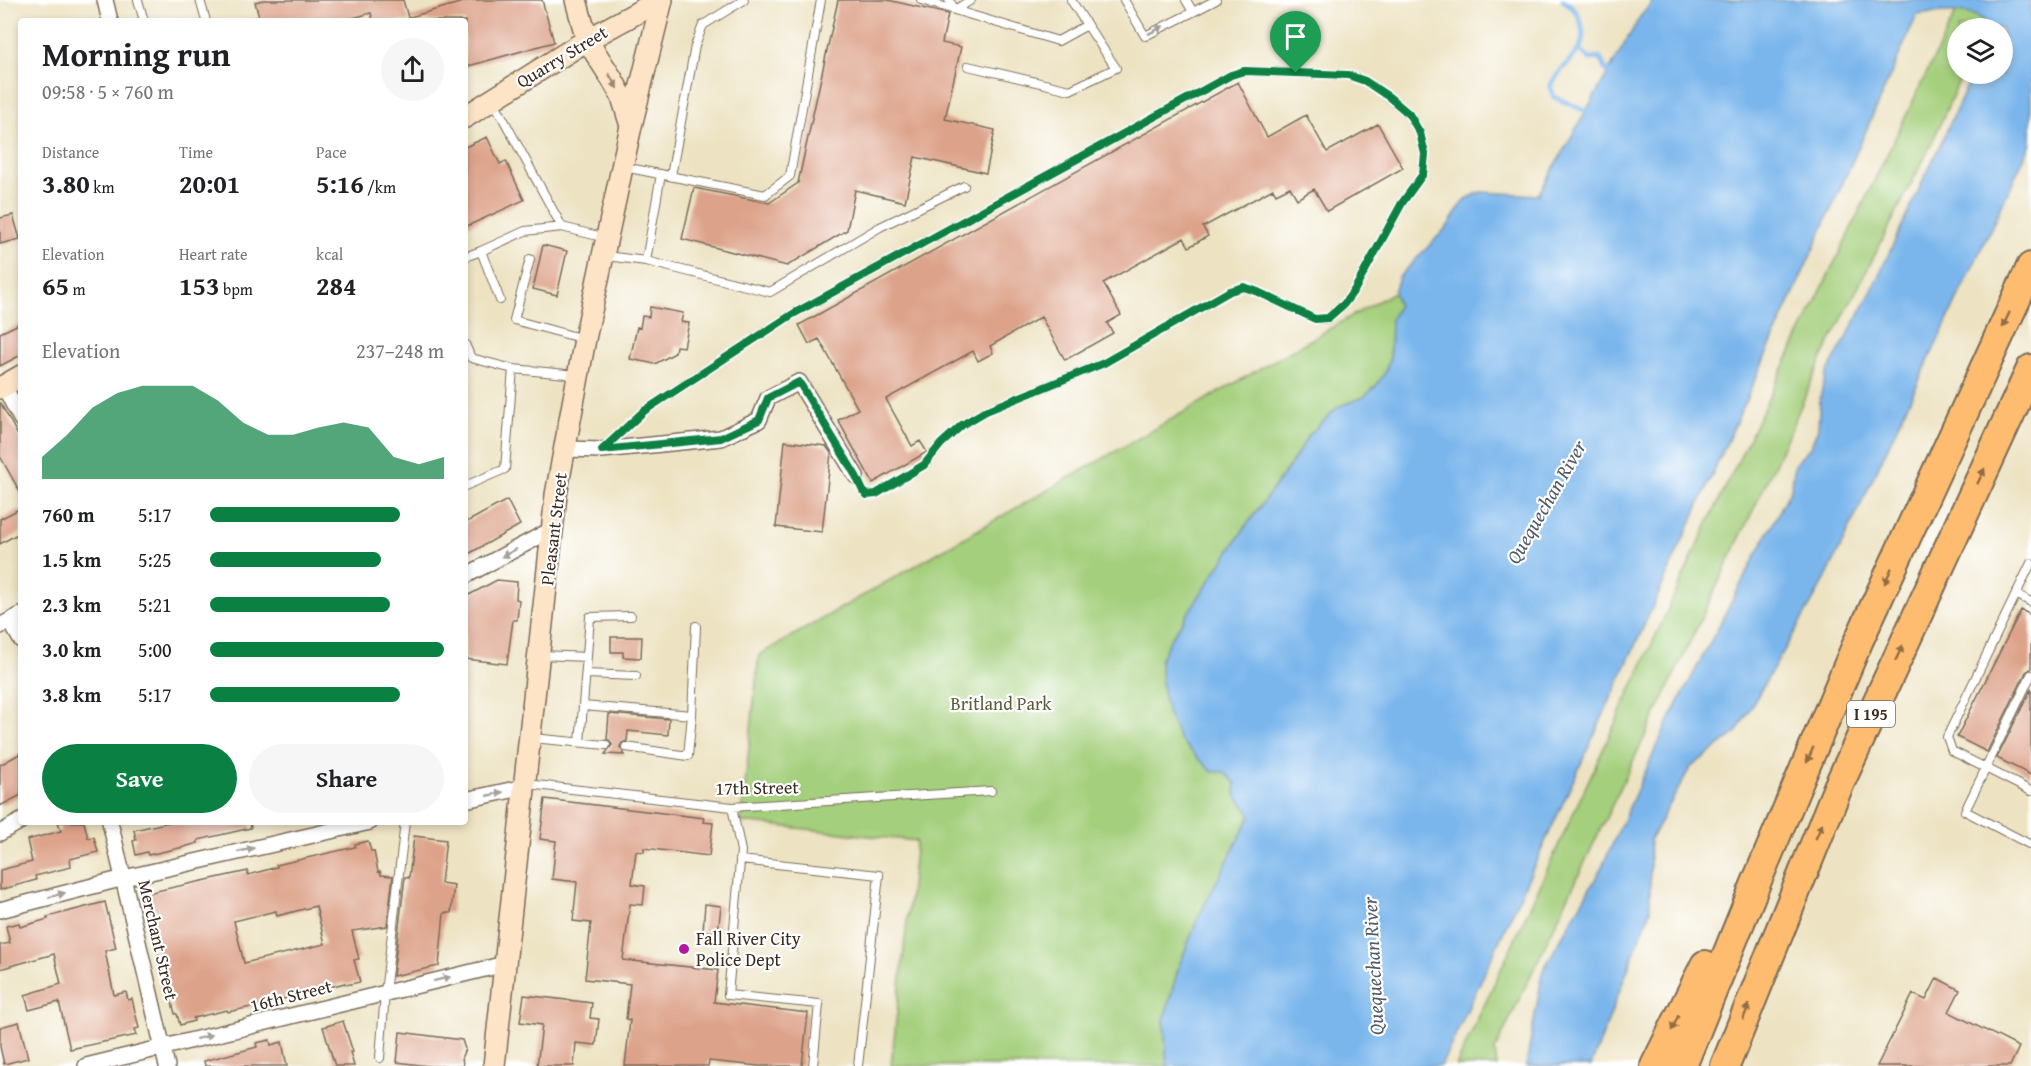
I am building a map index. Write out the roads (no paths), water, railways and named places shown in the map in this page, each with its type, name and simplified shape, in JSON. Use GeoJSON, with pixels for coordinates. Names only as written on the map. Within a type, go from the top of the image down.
{"type":"FeatureCollection","features":[{"type":"Feature","properties":{"kind":"highway","name":"I 195"},"geometry":{"type":"LineString","coordinates":[[1682,1066],[1858,642],[2031,267]]}},
{"type":"Feature","properties":{"kind":"highway","name":"I 195"},"geometry":{"type":"LineString","coordinates":[[1725,1066],[1838,788],[2031,369]]}},
{"type":"Feature","properties":{"kind":"highway"},"geometry":{"type":"LineString","coordinates":[[1655,1066],[1689,994],[1781,823]]}},
{"type":"Feature","properties":{"kind":"main road"},"geometry":{"type":"LineString","coordinates":[[576,0],[587,40],[622,97],[631,126]]}},
{"type":"Feature","properties":{"kind":"main road","name":"Quarry Street"},"geometry":{"type":"LineString","coordinates":[[468,115],[587,40],[661,0]]}},
{"type":"Feature","properties":{"kind":"main road","name":"Pleasant Street"},"geometry":{"type":"LineString","coordinates":[[494,1066],[556,495],[585,339],[661,0]]}},
{"type":"Feature","properties":{"kind":"street"},"geometry":{"type":"LineString","coordinates":[[105,0],[109,18]]}},
{"type":"Feature","properties":{"kind":"street"},"geometry":{"type":"LineString","coordinates":[[565,449],[602,450],[721,438],[759,420],[768,398],[799,382],[856,476]]}},
{"type":"Feature","properties":{"kind":"street"},"geometry":{"type":"LineString","coordinates":[[8,383],[18,411]]}},
{"type":"Feature","properties":{"kind":"street"},"geometry":{"type":"LineString","coordinates":[[468,574],[553,529]]}},
{"type":"Feature","properties":{"kind":"street"},"geometry":{"type":"LineString","coordinates":[[10,620],[18,635]]}},
{"type":"Feature","properties":{"kind":"street"},"geometry":{"type":"LineString","coordinates":[[468,799],[525,785]]}},
{"type":"Feature","properties":{"kind":"street"},"geometry":{"type":"LineString","coordinates":[[0,833],[18,823]]}},
{"type":"Feature","properties":{"kind":"street","name":"Merchant Street"},"geometry":{"type":"LineString","coordinates":[[111,825],[167,1066]]}},
{"type":"Feature","properties":{"kind":"street"},"geometry":{"type":"LineString","coordinates":[[0,910],[124,878],[357,825]]}},
{"type":"Feature","properties":{"kind":"street","name":"16th Street"},"geometry":{"type":"LineString","coordinates":[[86,1066],[505,964]]}},
{"type":"Feature","properties":{"kind":"lane"},"geometry":{"type":"LineString","coordinates":[[138,0],[143,18]]}},
{"type":"Feature","properties":{"kind":"lane"},"geometry":{"type":"LineString","coordinates":[[200,0],[205,18]]}},
{"type":"Feature","properties":{"kind":"lane"},"geometry":{"type":"LineString","coordinates":[[671,176],[695,46],[703,26],[744,0]]}},
{"type":"Feature","properties":{"kind":"lane"},"geometry":{"type":"LineString","coordinates":[[623,167],[765,195],[790,176],[821,0]]}},
{"type":"Feature","properties":{"kind":"lane"},"geometry":{"type":"LineString","coordinates":[[921,0],[1058,41],[1087,25]]}},
{"type":"Feature","properties":{"kind":"lane"},"geometry":{"type":"LineString","coordinates":[[949,0],[955,10]]}},
{"type":"Feature","properties":{"kind":"lane"},"geometry":{"type":"LineString","coordinates":[[955,10],[971,0]]}},
{"type":"Feature","properties":{"kind":"lane"},"geometry":{"type":"LineString","coordinates":[[968,66],[1070,90],[1116,68],[1071,0]]}},
{"type":"Feature","properties":{"kind":"lane"},"geometry":{"type":"LineString","coordinates":[[1124,0],[1144,36],[1216,0]]}},
{"type":"Feature","properties":{"kind":"lane"},"geometry":{"type":"LineString","coordinates":[[1186,0],[1193,12]]}},
{"type":"Feature","properties":{"kind":"lane"},"geometry":{"type":"LineString","coordinates":[[602,450],[644,411],[793,314],[1231,75],[1244,71],[1348,75],[1365,81],[1409,114],[1420,133],[1425,154],[1423,174],[1402,203],[1355,289],[1344,304],[1328,318],[1315,319],[1258,292],[1244,287],[1237,289],[1104,363],[986,411],[962,425],[941,444],[924,465],[876,494],[867,495],[856,476]]}},
{"type":"Feature","properties":{"kind":"lane"},"geometry":{"type":"LineString","coordinates":[[493,99],[562,227]]}},
{"type":"Feature","properties":{"kind":"lane"},"geometry":{"type":"LineString","coordinates":[[646,261],[661,174]]}},
{"type":"Feature","properties":{"kind":"lane"},"geometry":{"type":"LineString","coordinates":[[468,256],[525,231],[562,227],[605,247],[646,261],[770,292],[880,227],[964,186]]}},
{"type":"Feature","properties":{"kind":"lane"},"geometry":{"type":"LineString","coordinates":[[481,251],[500,300]]}},
{"type":"Feature","properties":{"kind":"lane"},"geometry":{"type":"LineString","coordinates":[[530,259],[514,320],[585,339]]}},
{"type":"Feature","properties":{"kind":"lane"},"geometry":{"type":"LineString","coordinates":[[468,351],[471,358],[513,369],[579,375]]}},
{"type":"Feature","properties":{"kind":"lane"},"geometry":{"type":"LineString","coordinates":[[468,485],[505,469],[513,369]]}},
{"type":"Feature","properties":{"kind":"lane"},"geometry":{"type":"LineString","coordinates":[[2031,563],[1947,737],[1952,751],[2031,791]]}},
{"type":"Feature","properties":{"kind":"lane"},"geometry":{"type":"LineString","coordinates":[[2016,594],[2031,602]]}},
{"type":"Feature","properties":{"kind":"lane"},"geometry":{"type":"LineString","coordinates":[[580,742],[590,617],[631,616]]}},
{"type":"Feature","properties":{"kind":"lane"},"geometry":{"type":"LineString","coordinates":[[626,747],[688,756],[696,626]]}},
{"type":"Feature","properties":{"kind":"lane"},"geometry":{"type":"LineString","coordinates":[[539,654],[587,657]]}},
{"type":"Feature","properties":{"kind":"lane"},"geometry":{"type":"LineString","coordinates":[[586,674],[636,676]]}},
{"type":"Feature","properties":{"kind":"lane"},"geometry":{"type":"LineString","coordinates":[[2031,675],[1965,811],[2031,844]]}},
{"type":"Feature","properties":{"kind":"lane"},"geometry":{"type":"LineString","coordinates":[[583,705],[692,715]]}},
{"type":"Feature","properties":{"kind":"lane"},"geometry":{"type":"LineString","coordinates":[[530,738],[606,745]]}},
{"type":"Feature","properties":{"kind":"lane","name":"17th Street"},"geometry":{"type":"LineString","coordinates":[[525,785],[732,807],[991,791]]}},
{"type":"Feature","properties":{"kind":"lane"},"geometry":{"type":"LineString","coordinates":[[732,807],[741,851],[728,996],[819,1004],[813,1066]]}},
{"type":"Feature","properties":{"kind":"lane"},"geometry":{"type":"LineString","coordinates":[[380,1058],[385,993],[405,825]]}},
{"type":"Feature","properties":{"kind":"lane"},"geometry":{"type":"LineString","coordinates":[[740,860],[879,875],[858,1066]]}},
{"type":"Feature","properties":{"kind":"water","name":"Quequechan River"},"geometry":{"type":"Polygon","coordinates":[[[1654,0],[2031,0],[2031,143],[1826,578],[1736,733],[1690,768],[1650,840],[1650,911],[1591,1066],[1526,1066],[1543,970],[1602,867],[1666,726],[1791,489],[1795,464],[1811,446],[1818,428],[1820,397],[1826,375],[1869,296],[1968,84],[2013,84],[2013,18],[1980,18],[1956,12],[1917,15],[1682,542],[1441,1066],[1167,1066],[1164,1020],[1179,966],[1198,918],[1251,815],[1235,794],[1236,783],[1224,772],[1212,772],[1180,740],[1168,714],[1160,661],[1170,640],[1309,435],[1338,407],[1364,397],[1385,373],[1390,357],[1391,319],[1398,306],[1394,292],[1399,277],[1448,226],[1464,200],[1480,192],[1538,195],[1640,17],[1654,0]]]}},
{"type":"Feature","properties":{"kind":"waterway"},"geometry":{"type":"LineString","coordinates":[[1563,0],[1579,17],[1583,29],[1582,40],[1580,48],[1555,77],[1550,87],[1554,97],[1586,111]]}},
{"type":"Feature","properties":{"kind":"waterway"},"geometry":{"type":"LineString","coordinates":[[1580,50],[1590,59],[1600,58],[1609,72]]}},
{"type":"Feature","properties":{"kind":"place","name":"Fall River City Police Dept"},"geometry":{"type":"Point","coordinates":[684,949]}},
{"type":"Feature","properties":{"kind":"park label","name":"Britland Park"},"geometry":{"type":"Point","coordinates":[1001,704]}}]}
